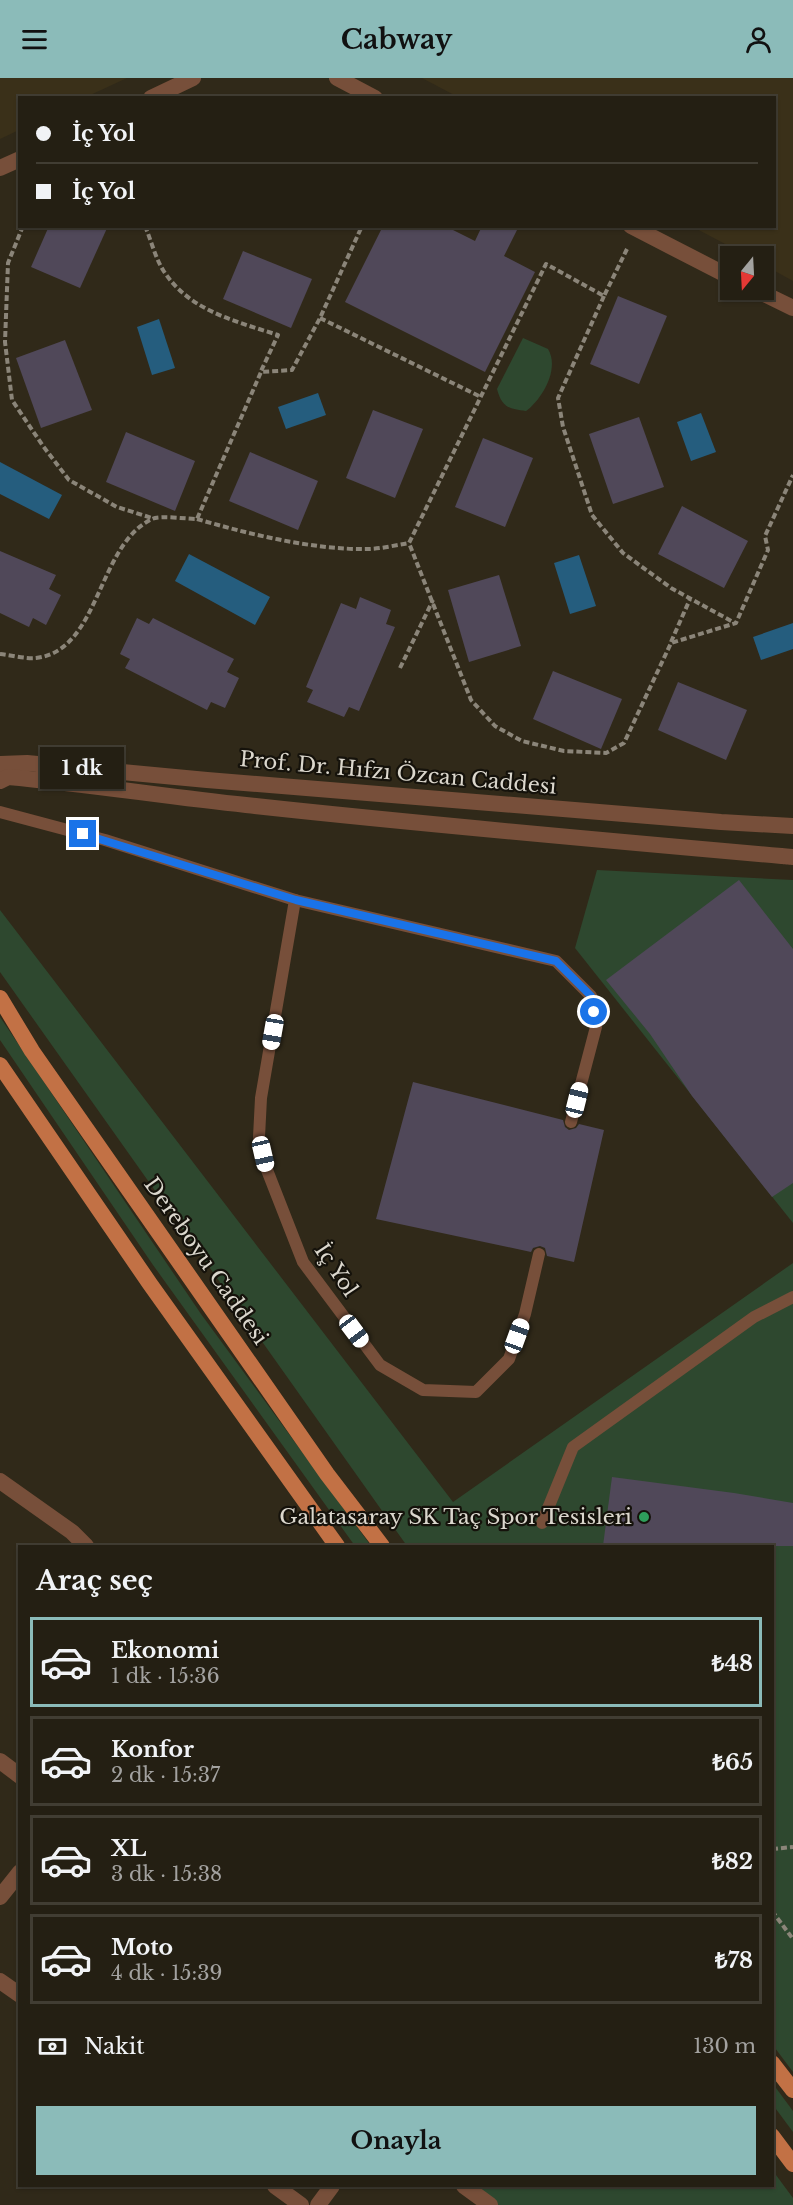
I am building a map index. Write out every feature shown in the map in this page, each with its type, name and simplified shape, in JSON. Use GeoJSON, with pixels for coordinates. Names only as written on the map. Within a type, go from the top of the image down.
{"type":"FeatureCollection","features":[{"type":"Feature","properties":{"kind":"main road","name":"Dereboyu Caddesi"},"geometry":{"type":"LineString","coordinates":[[0,998],[45,1070],[327,1474],[381,1545]]}},
{"type":"Feature","properties":{"kind":"main road"},"geometry":{"type":"LineString","coordinates":[[0,1065],[150,1284],[336,1545]]}},
{"type":"Feature","properties":{"kind":"main road"},"geometry":{"type":"LineString","coordinates":[[774,2066],[793,2090]]}},
{"type":"Feature","properties":{"kind":"main road"},"geometry":{"type":"LineString","coordinates":[[774,2139],[793,2164]]}},
{"type":"Feature","properties":{"kind":"street"},"geometry":{"type":"LineString","coordinates":[[155,96],[193,78]]}},
{"type":"Feature","properties":{"kind":"street"},"geometry":{"type":"LineString","coordinates":[[337,78],[371,96]]}},
{"type":"Feature","properties":{"kind":"street"},"geometry":{"type":"LineString","coordinates":[[0,168],[18,160]]}},
{"type":"Feature","properties":{"kind":"street"},"geometry":{"type":"LineString","coordinates":[[634,228],[720,272]]}},
{"type":"Feature","properties":{"kind":"street"},"geometry":{"type":"LineString","coordinates":[[774,299],[793,308]]}},
{"type":"Feature","properties":{"kind":"street","name":"Prof. Dr. Hıfzı Özcan Caddesi"},"geometry":{"type":"LineString","coordinates":[[3,774],[27,763],[291,787],[793,826]]}},
{"type":"Feature","properties":{"kind":"street","name":"Prof. Dr. Hıfzı Özcan Caddesi"},"geometry":{"type":"LineString","coordinates":[[3,774],[82,783],[185,799],[359,818],[793,857]]}},
{"type":"Feature","properties":{"kind":"street"},"geometry":{"type":"LineString","coordinates":[[0,1481],[72,1532],[85,1545]]}},
{"type":"Feature","properties":{"kind":"street"},"geometry":{"type":"LineString","coordinates":[[0,1761],[18,1774]]}},
{"type":"Feature","properties":{"kind":"street"},"geometry":{"type":"LineString","coordinates":[[0,1897],[18,1874]]}},
{"type":"Feature","properties":{"kind":"street"},"geometry":{"type":"LineString","coordinates":[[0,1981],[18,1994]]}},
{"type":"Feature","properties":{"kind":"street"},"geometry":{"type":"LineString","coordinates":[[276,2187],[302,2205]]}},
{"type":"Feature","properties":{"kind":"street"},"geometry":{"type":"LineString","coordinates":[[318,2205],[331,2187]]}},
{"type":"Feature","properties":{"kind":"street"},"geometry":{"type":"LineString","coordinates":[[465,2187],[490,2205]]}},
{"type":"Feature","properties":{"kind":"lane"},"geometry":{"type":"LineString","coordinates":[[0,812],[105,840],[296,900],[556,961],[591,996],[596,1027],[571,1122]]}},
{"type":"Feature","properties":{"kind":"lane","name":"İç Yol"},"geometry":{"type":"LineString","coordinates":[[296,900],[261,1098],[259,1137],[267,1170],[303,1262],[380,1365],[423,1390],[476,1392],[509,1359],[525,1314],[539,1254]]}},
{"type":"Feature","properties":{"kind":"lane"},"geometry":{"type":"LineString","coordinates":[[542,1523],[573,1447],[754,1317],[793,1297]]}},
{"type":"Feature","properties":{"kind":"path"},"geometry":{"type":"LineString","coordinates":[[22,228],[8,263],[5,342],[12,400],[69,480],[117,507],[153,518],[197,519],[224,527],[314,545],[368,549],[409,543]]}},
{"type":"Feature","properties":{"kind":"path"},"geometry":{"type":"LineString","coordinates":[[146,228],[163,270],[190,300],[223,317],[278,335],[197,519]]}},
{"type":"Feature","properties":{"kind":"path"},"geometry":{"type":"LineString","coordinates":[[261,372],[292,370],[320,318],[361,228]]}},
{"type":"Feature","properties":{"kind":"path"},"geometry":{"type":"LineString","coordinates":[[634,228],[558,398],[563,427],[592,515],[623,554],[671,588],[736,623]]}},
{"type":"Feature","properties":{"kind":"path"},"geometry":{"type":"LineString","coordinates":[[604,296],[546,264],[409,543],[471,700],[495,726],[522,741],[564,751],[606,753],[624,743],[690,599]]}},
{"type":"Feature","properties":{"kind":"path"},"geometry":{"type":"LineString","coordinates":[[320,318],[481,397]]}},
{"type":"Feature","properties":{"kind":"path"},"geometry":{"type":"LineString","coordinates":[[671,643],[736,623],[768,550],[765,536],[793,475]]}},
{"type":"Feature","properties":{"kind":"path"},"geometry":{"type":"LineString","coordinates":[[0,654],[36,658],[58,652],[78,632],[124,540],[153,518]]}},
{"type":"Feature","properties":{"kind":"path"},"geometry":{"type":"LineString","coordinates":[[400,668],[433,600]]}},
{"type":"Feature","properties":{"kind":"path"},"geometry":{"type":"LineString","coordinates":[[774,1849],[793,1846]]}},
{"type":"Feature","properties":{"kind":"path"},"geometry":{"type":"LineString","coordinates":[[774,1914],[793,1939]]}},
{"type":"Feature","properties":{"kind":"shaded area"},"geometry":{"type":"Polygon","coordinates":[[[0,78],[127,78],[88,96],[18,96],[18,130],[0,139],[0,78]]]}},
{"type":"Feature","properties":{"kind":"shaded area"},"geometry":{"type":"Polygon","coordinates":[[[422,78],[793,78],[793,281],[774,271],[774,246],[729,246],[695,228],[776,228],[776,96],[456,96],[422,78]]]}},
{"type":"Feature","properties":{"kind":"green space"},"geometry":{"type":"Polygon","coordinates":[[[523,338],[548,349],[552,365],[551,374],[543,391],[526,411],[507,406],[501,400],[497,389],[523,338]]]}},
{"type":"Feature","properties":{"kind":"green space"},"geometry":{"type":"Polygon","coordinates":[[[597,870],[793,880],[793,1223],[575,948],[597,870]]]}},
{"type":"Feature","properties":{"kind":"green space"},"geometry":{"type":"Polygon","coordinates":[[[0,910],[453,1502],[793,1263],[793,2072],[774,2047],[774,1545],[406,1545],[0,972],[0,910]]]}},
{"type":"Feature","properties":{"kind":"green space"},"geometry":{"type":"Polygon","coordinates":[[[0,1017],[201,1314],[370,1545],[354,1545],[153,1265],[0,1040],[0,1017]]]}},
{"type":"Feature","properties":{"kind":"green space"},"geometry":{"type":"Polygon","coordinates":[[[774,2085],[793,2111],[793,2132],[774,2106],[774,2085]]]}},
{"type":"Feature","properties":{"kind":"green space"},"geometry":{"type":"Polygon","coordinates":[[[774,2172],[793,2198],[793,2205],[493,2205],[468,2187],[774,2187],[774,2172]]]}},
{"type":"Feature","properties":{"kind":"water"},"geometry":{"type":"Polygon","coordinates":[[[159,319],[175,368],[152,375],[137,327],[159,319]]]}},
{"type":"Feature","properties":{"kind":"water"},"geometry":{"type":"Polygon","coordinates":[[[318,393],[326,415],[286,429],[278,407],[318,393]]]}},
{"type":"Feature","properties":{"kind":"water"},"geometry":{"type":"Polygon","coordinates":[[[701,413],[716,452],[691,461],[677,422],[701,413]]]}},
{"type":"Feature","properties":{"kind":"water"},"geometry":{"type":"Polygon","coordinates":[[[0,462],[62,495],[49,519],[0,494],[0,462]]]}},
{"type":"Feature","properties":{"kind":"water"},"geometry":{"type":"Polygon","coordinates":[[[189,554],[270,597],[255,625],[175,581],[189,554]]]}},
{"type":"Feature","properties":{"kind":"water"},"geometry":{"type":"Polygon","coordinates":[[[579,555],[596,606],[570,614],[554,563],[579,555]]]}},
{"type":"Feature","properties":{"kind":"water"},"geometry":{"type":"Polygon","coordinates":[[[793,623],[793,649],[761,660],[753,637],[793,623]]]}},
{"type":"Feature","properties":{"kind":"building"},"geometry":{"type":"Polygon","coordinates":[[[48,228],[107,228],[80,288],[31,267],[48,228]]]}},
{"type":"Feature","properties":{"kind":"building"},"geometry":{"type":"Polygon","coordinates":[[[382,228],[449,228],[475,241],[481,228],[518,228],[504,256],[535,272],[485,372],[345,302],[382,228]]]}},
{"type":"Feature","properties":{"kind":"building"},"geometry":{"type":"Polygon","coordinates":[[[243,251],[312,279],[291,328],[223,299],[243,251]]]}},
{"type":"Feature","properties":{"kind":"building"},"geometry":{"type":"Polygon","coordinates":[[[618,296],[667,316],[639,384],[590,364],[618,296]]]}},
{"type":"Feature","properties":{"kind":"building"},"geometry":{"type":"Polygon","coordinates":[[[65,340],[92,410],[41,428],[16,358],[65,340]]]}},
{"type":"Feature","properties":{"kind":"building"},"geometry":{"type":"Polygon","coordinates":[[[373,410],[423,429],[395,498],[346,478],[373,410]]]}},
{"type":"Feature","properties":{"kind":"building"},"geometry":{"type":"Polygon","coordinates":[[[639,417],[664,487],[613,504],[589,434],[639,417]]]}},
{"type":"Feature","properties":{"kind":"building"},"geometry":{"type":"Polygon","coordinates":[[[126,432],[195,461],[175,511],[106,482],[126,432]]]}},
{"type":"Feature","properties":{"kind":"building"},"geometry":{"type":"Polygon","coordinates":[[[483,438],[533,458],[505,527],[455,507],[483,438]]]}},
{"type":"Feature","properties":{"kind":"building"},"geometry":{"type":"Polygon","coordinates":[[[250,452],[318,481],[298,530],[229,501],[250,452]]]}},
{"type":"Feature","properties":{"kind":"building"},"geometry":{"type":"Polygon","coordinates":[[[682,506],[748,541],[724,588],[658,554],[682,506]]]}},
{"type":"Feature","properties":{"kind":"building"},"geometry":{"type":"Polygon","coordinates":[[[0,551],[56,575],[49,589],[61,595],[46,625],[33,618],[29,627],[0,613],[0,551]]]}},
{"type":"Feature","properties":{"kind":"building"},"geometry":{"type":"Polygon","coordinates":[[[499,575],[521,646],[469,662],[448,590],[499,575]]]}},
{"type":"Feature","properties":{"kind":"building"},"geometry":{"type":"Polygon","coordinates":[[[360,597],[391,610],[386,624],[395,627],[359,711],[349,707],[344,717],[307,702],[313,690],[306,687],[341,603],[356,609],[360,597]]]}},
{"type":"Feature","properties":{"kind":"building"},"geometry":{"type":"Polygon","coordinates":[[[137,618],[149,624],[153,618],[234,659],[227,672],[239,678],[225,708],[211,702],[207,710],[125,668],[130,659],[120,654],[137,618]]]}},
{"type":"Feature","properties":{"kind":"building"},"geometry":{"type":"Polygon","coordinates":[[[553,671],[622,699],[601,749],[533,719],[553,671]]]}},
{"type":"Feature","properties":{"kind":"building"},"geometry":{"type":"Polygon","coordinates":[[[678,682],[747,710],[726,760],[658,730],[678,682]]]}},
{"type":"Feature","properties":{"kind":"building"},"geometry":{"type":"Polygon","coordinates":[[[739,880],[793,949],[793,1183],[772,1197],[692,1096],[650,1034],[606,980],[739,880]]]}},
{"type":"Feature","properties":{"kind":"building"},"geometry":{"type":"Polygon","coordinates":[[[413,1082],[563,1120],[565,1127],[569,1130],[576,1128],[579,1124],[604,1130],[574,1262],[547,1256],[545,1248],[540,1246],[533,1248],[531,1252],[376,1219],[413,1082]]]}},
{"type":"Feature","properties":{"kind":"building"},"geometry":{"type":"Polygon","coordinates":[[[612,1477],[793,1503],[793,1546],[603,1545],[612,1477]]]}},
{"type":"Feature","properties":{"kind":"place","name":"Galatasaray SK Taç Spor Tesisleri"},"geometry":{"type":"Point","coordinates":[644,1517]}},
{"type":"Feature","properties":{"kind":"route"},"geometry":{"type":"LineString","coordinates":[[83,834],[296,900],[556,961],[591,996],[594,1012]]}}]}
